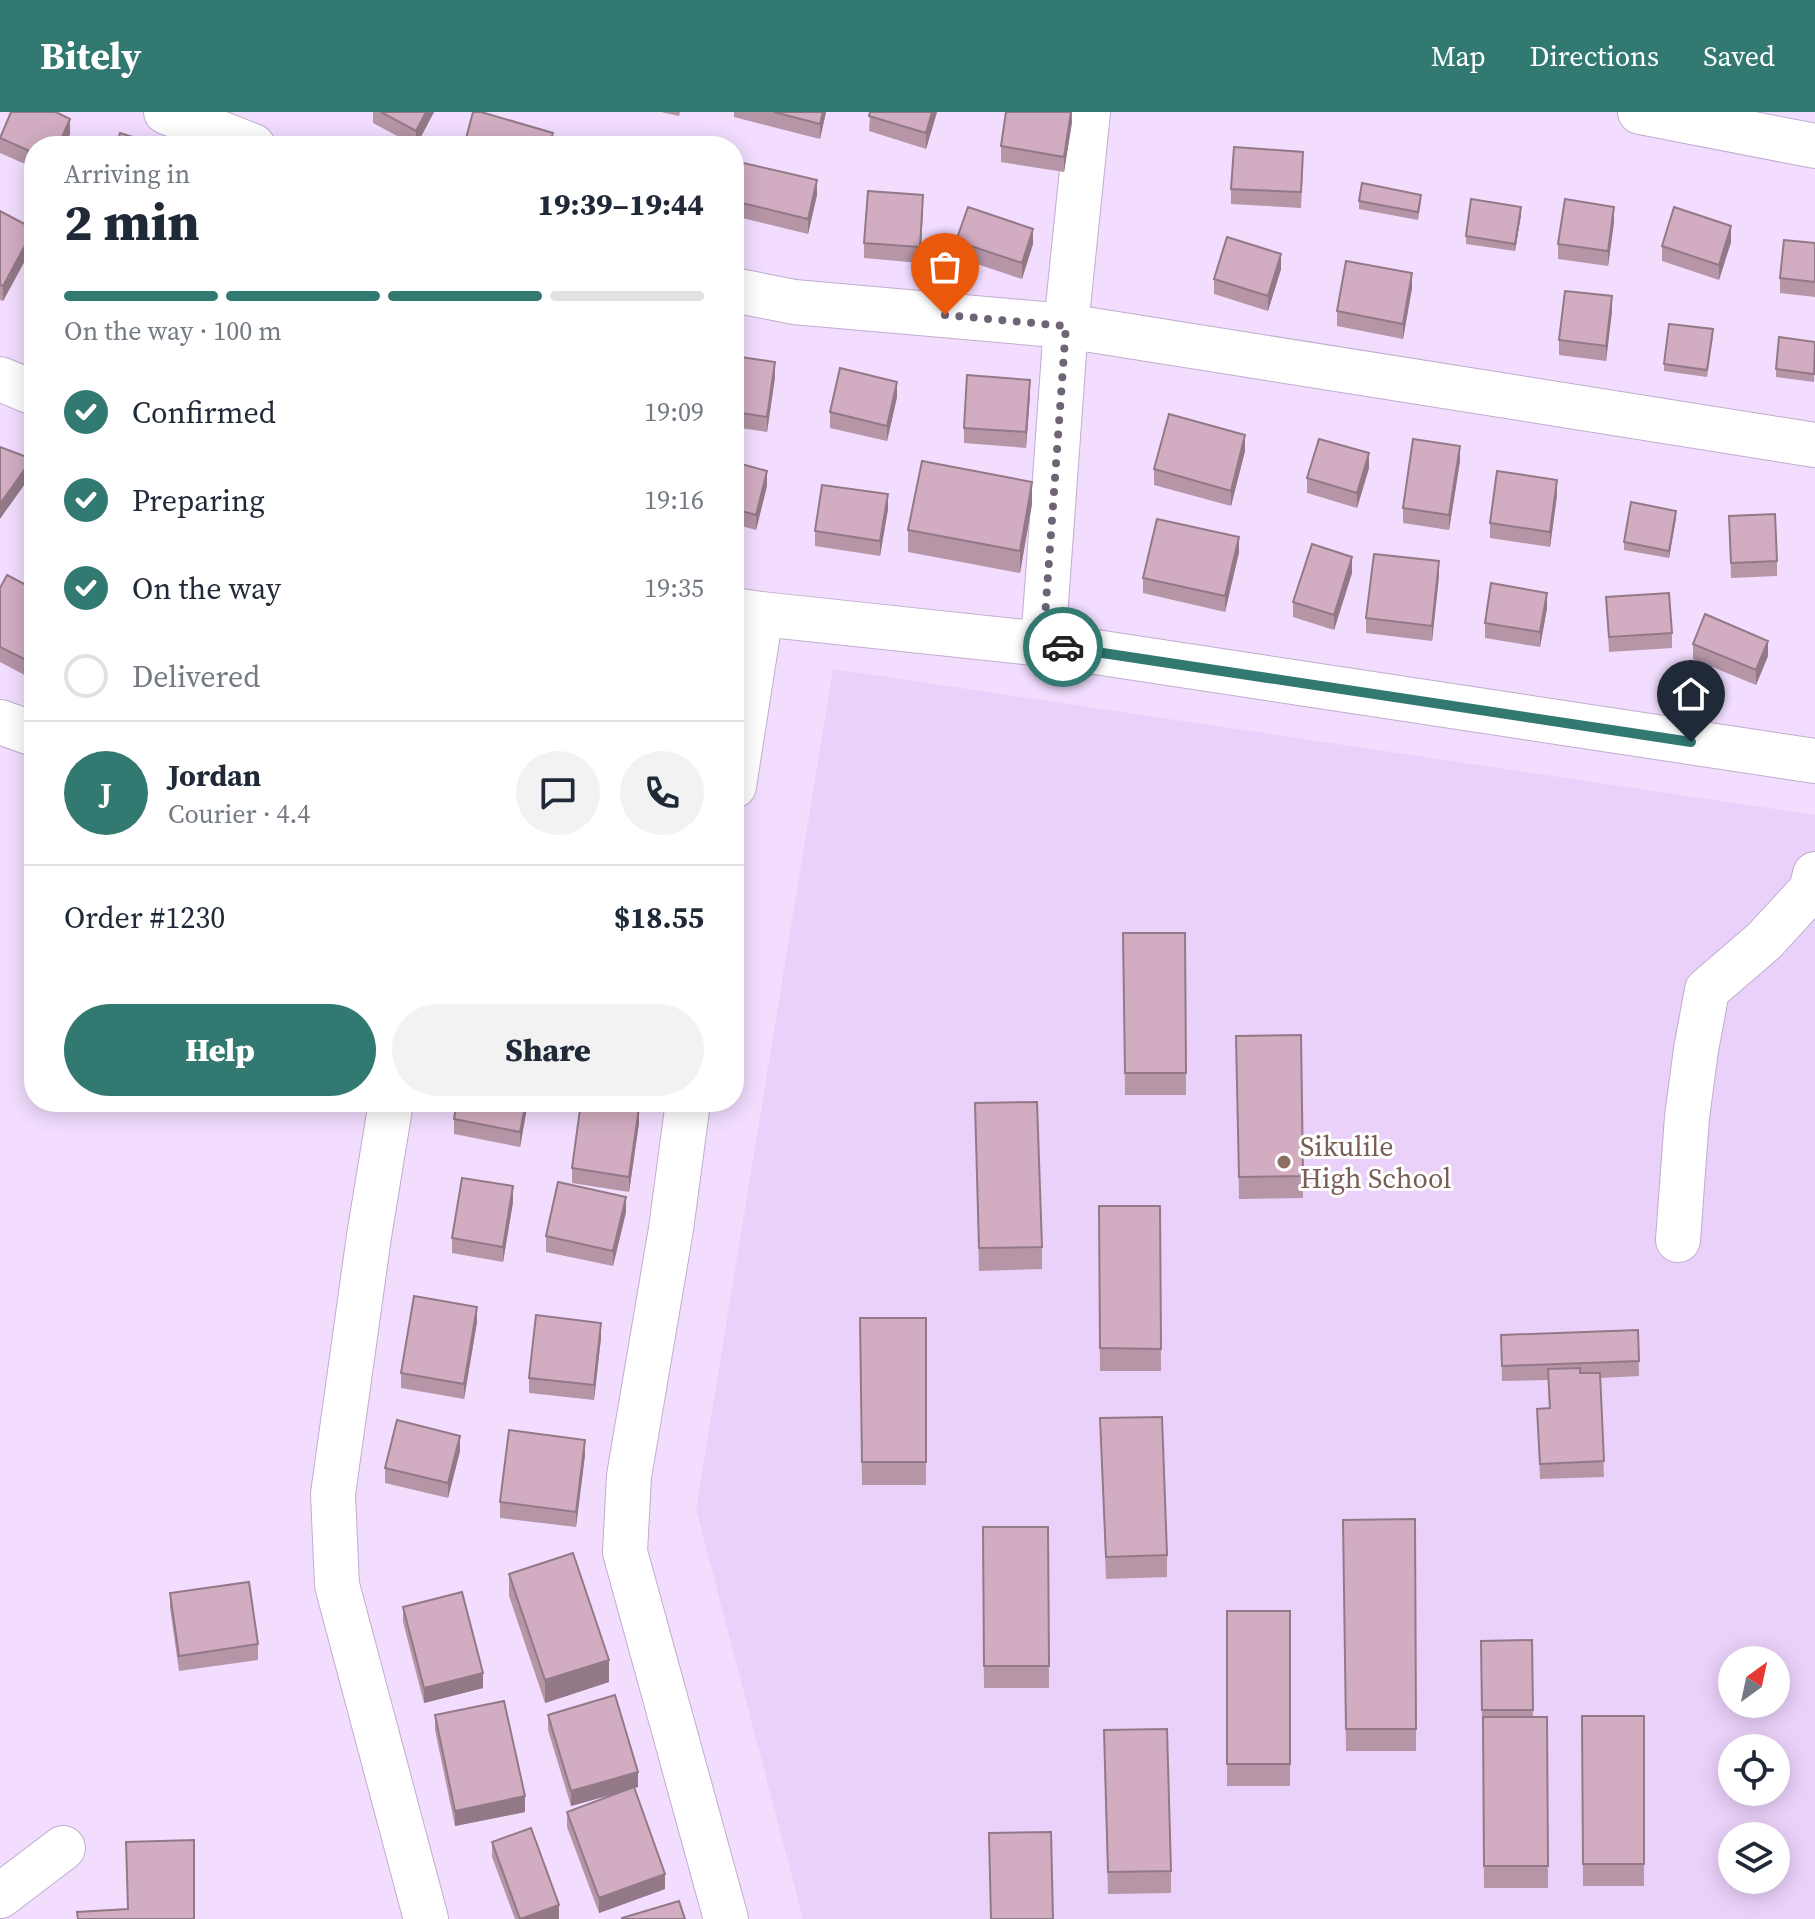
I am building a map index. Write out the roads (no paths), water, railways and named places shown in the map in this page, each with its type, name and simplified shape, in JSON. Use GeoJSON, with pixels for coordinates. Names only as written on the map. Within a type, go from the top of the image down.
{"type":"FeatureCollection","features":[{"type":"Feature","properties":{"kind":"street"},"geometry":{"type":"LineString","coordinates":[[166,112],[227,136]]}},
{"type":"Feature","properties":{"kind":"street"},"geometry":{"type":"LineString","coordinates":[[1043,644],[1066,326],[1088,112]]}},
{"type":"Feature","properties":{"kind":"street"},"geometry":{"type":"LineString","coordinates":[[1640,112],[1815,146]]}},
{"type":"Feature","properties":{"kind":"street"},"geometry":{"type":"LineString","coordinates":[[744,292],[794,302],[1066,326],[1815,445]]}},
{"type":"Feature","properties":{"kind":"street"},"geometry":{"type":"LineString","coordinates":[[0,379],[24,389]]}},
{"type":"Feature","properties":{"kind":"street"},"geometry":{"type":"LineString","coordinates":[[744,662],[748,612],[1043,644],[1815,761]]}},
{"type":"Feature","properties":{"kind":"street"},"geometry":{"type":"LineString","coordinates":[[0,722],[24,730]]}},
{"type":"Feature","properties":{"kind":"street"},"geometry":{"type":"LineString","coordinates":[[1678,1240],[1687,1117],[1707,990],[1764,941],[1811,890],[1815,874]]}},
{"type":"Feature","properties":{"kind":"street"},"geometry":{"type":"LineString","coordinates":[[389,1112],[333,1494],[337,1585],[426,1919]]}},
{"type":"Feature","properties":{"kind":"street"},"geometry":{"type":"LineString","coordinates":[[687,1112],[671,1229],[629,1476],[625,1552],[726,1919]]}},
{"type":"Feature","properties":{"kind":"street"},"geometry":{"type":"LineString","coordinates":[[0,1896],[63,1848]]}},
{"type":"Feature","properties":{"kind":"place","name":"Sikulile High School"},"geometry":{"type":"Point","coordinates":[1284,1162]}}]}
